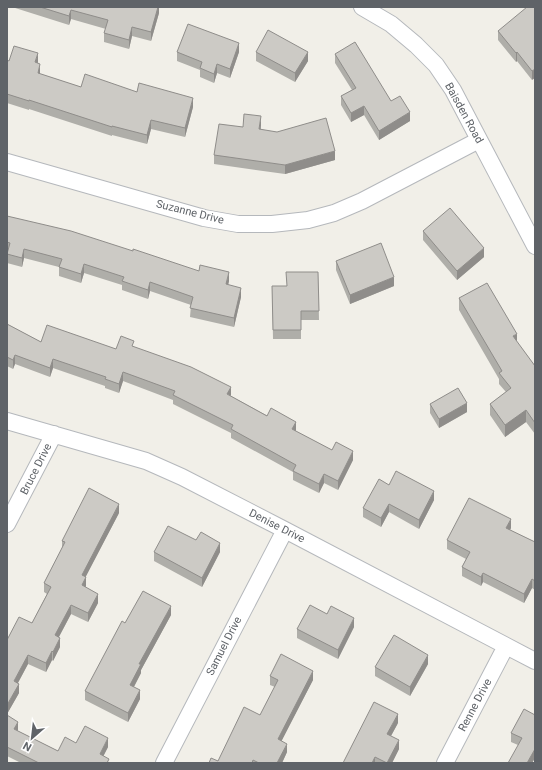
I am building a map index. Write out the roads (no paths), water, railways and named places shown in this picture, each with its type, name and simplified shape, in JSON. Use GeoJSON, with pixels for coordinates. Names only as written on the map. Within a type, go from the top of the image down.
{"type":"FeatureCollection","features":[{"type":"Feature","properties":{"kind":"street","name":"Baisden Road"},"geometry":{"type":"LineString","coordinates":[[362,7],[391,24],[416,44],[436,65],[453,90],[535,246]]}},
{"type":"Feature","properties":{"kind":"street","name":"Suzanne Drive"},"geometry":{"type":"LineString","coordinates":[[7,162],[204,218],[238,224],[272,224],[308,220],[334,213],[362,201],[479,140]]}},
{"type":"Feature","properties":{"kind":"street","name":"Denise Drive"},"geometry":{"type":"LineString","coordinates":[[7,421],[146,461],[182,477],[535,661]]}},
{"type":"Feature","properties":{"kind":"street","name":"Bruce Drive"},"geometry":{"type":"LineString","coordinates":[[7,524],[54,434]]}},
{"type":"Feature","properties":{"kind":"street","name":"Samuel Drive"},"geometry":{"type":"LineString","coordinates":[[164,763],[285,530]]}},
{"type":"Feature","properties":{"kind":"street","name":"Renne Drive"},"geometry":{"type":"LineString","coordinates":[[445,763],[506,646]]}}]}
